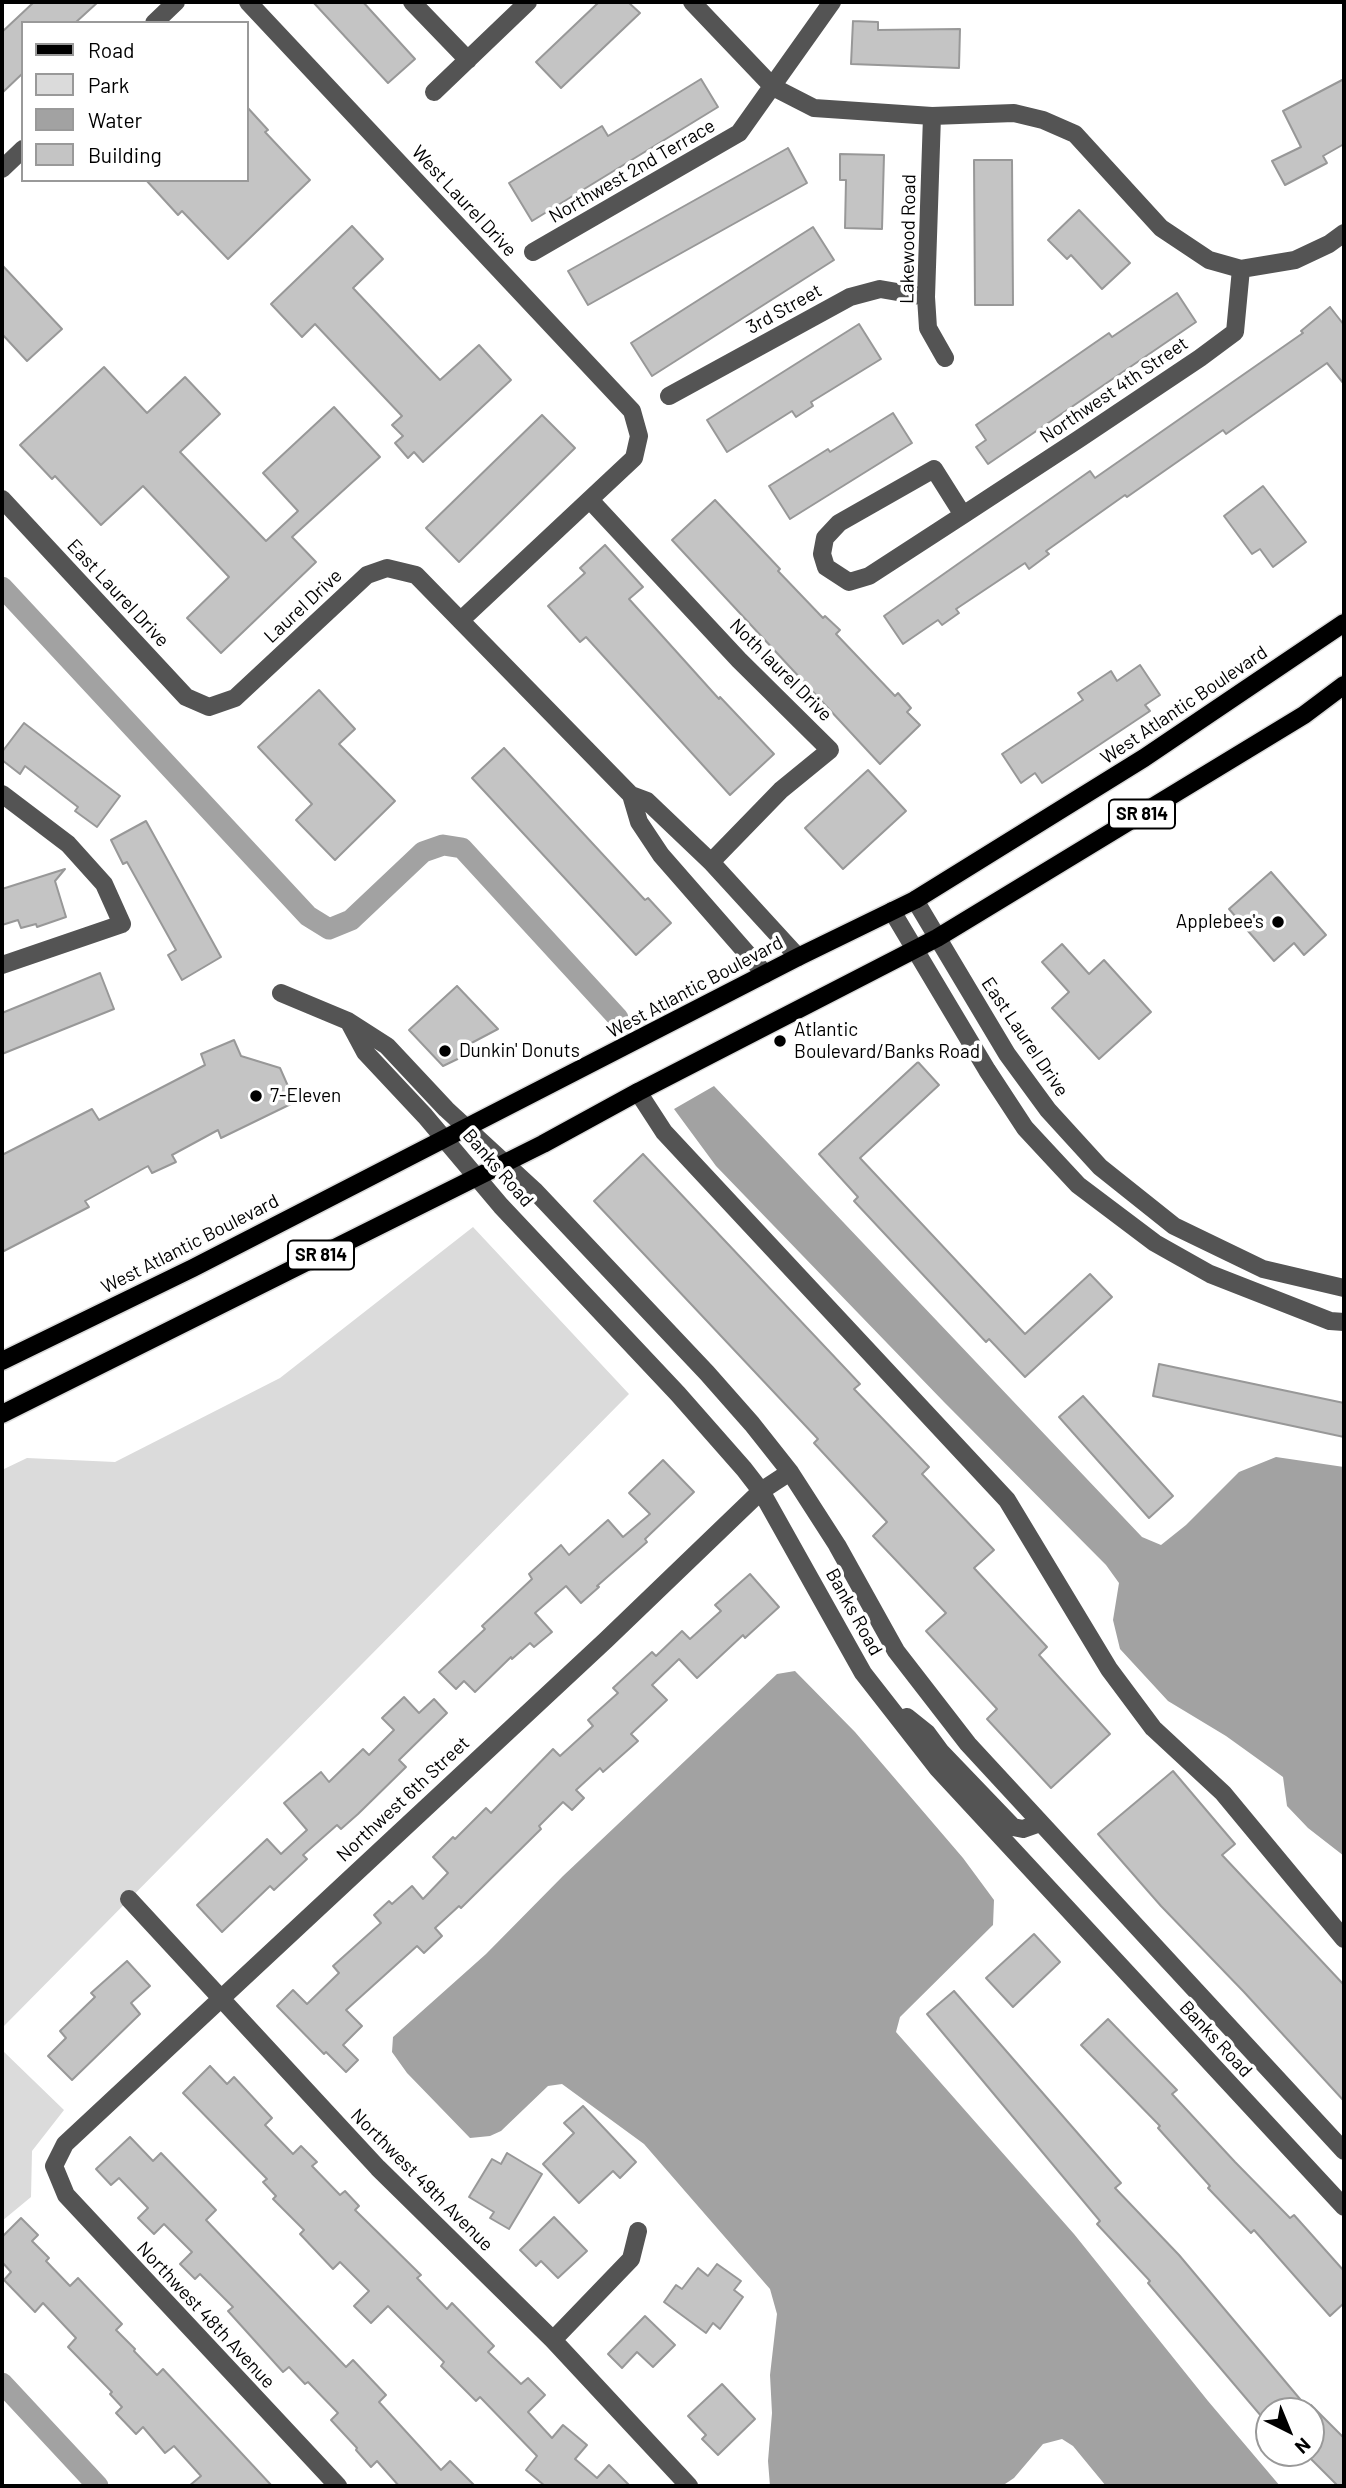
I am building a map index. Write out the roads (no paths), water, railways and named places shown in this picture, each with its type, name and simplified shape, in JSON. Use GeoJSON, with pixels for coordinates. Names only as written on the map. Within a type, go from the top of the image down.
{"type":"FeatureCollection","features":[{"type":"Feature","properties":{"kind":"main road","name":"West Atlantic Boulevard"},"geometry":{"type":"LineString","coordinates":[[2,1361],[193,1268],[798,957],[915,900],[1144,758],[1344,623]]}},
{"type":"Feature","properties":{"kind":"main road","name":"SR 814"},"geometry":{"type":"LineString","coordinates":[[2,1414],[505,1163],[937,938],[1293,722],[1344,685]]}},
{"type":"Feature","properties":{"kind":"street"},"geometry":{"type":"LineString","coordinates":[[156,21],[176,2]]}},
{"type":"Feature","properties":{"kind":"street","name":"West Laurel Drive"},"geometry":{"type":"LineString","coordinates":[[248,2],[632,411],[639,436],[634,458],[590,500]]}},
{"type":"Feature","properties":{"kind":"street"},"geometry":{"type":"LineString","coordinates":[[412,2],[468,60]]}},
{"type":"Feature","properties":{"kind":"street"},"geometry":{"type":"LineString","coordinates":[[434,92],[528,2]]}},
{"type":"Feature","properties":{"kind":"street"},"geometry":{"type":"LineString","coordinates":[[692,2],[773,87],[814,108],[932,116],[1014,113],[1042,120],[1075,134],[1161,228],[1209,260],[1241,269],[1295,260],[1329,244],[1344,233]]}},
{"type":"Feature","properties":{"kind":"street","name":"Northwest 2nd Terrace"},"geometry":{"type":"LineString","coordinates":[[533,252],[739,133],[832,2]]}},
{"type":"Feature","properties":{"kind":"street","name":"Lakewood Road"},"geometry":{"type":"LineString","coordinates":[[932,116],[926,297],[928,328],[945,358]]}},
{"type":"Feature","properties":{"kind":"street"},"geometry":{"type":"LineString","coordinates":[[2,169],[21,151]]}},
{"type":"Feature","properties":{"kind":"street","name":"Northwest 4th Street"},"geometry":{"type":"LineString","coordinates":[[963,515],[934,469],[839,523],[825,538],[822,554],[826,567],[849,582],[869,576],[963,515],[1189,366],[1235,332],[1241,269]]}},
{"type":"Feature","properties":{"kind":"street","name":"3rd Street"},"geometry":{"type":"LineString","coordinates":[[669,396],[849,297],[880,289],[926,297]]}},
{"type":"Feature","properties":{"kind":"street","name":"East Laurel Drive"},"geometry":{"type":"LineString","coordinates":[[2,499],[186,697],[209,707]]}},
{"type":"Feature","properties":{"kind":"street"},"geometry":{"type":"LineString","coordinates":[[461,620],[590,500]]}},
{"type":"Feature","properties":{"kind":"street","name":"Noth laurel Drive"},"geometry":{"type":"LineString","coordinates":[[590,500],[739,660],[830,750],[781,790],[711,862]]}},
{"type":"Feature","properties":{"kind":"street","name":"Laurel Drive"},"geometry":{"type":"LineString","coordinates":[[209,707],[235,698],[367,575],[387,568],[416,575],[631,795],[648,801],[711,862],[798,957]]}},
{"type":"Feature","properties":{"kind":"street"},"geometry":{"type":"LineString","coordinates":[[2,794],[68,844],[103,884],[122,924],[2,965]]}},
{"type":"Feature","properties":{"kind":"street","name":"Laurel Drive"},"geometry":{"type":"LineString","coordinates":[[631,795],[639,822],[661,855],[765,974]]}},
{"type":"Feature","properties":{"kind":"street","name":"East Laurel Drive"},"geometry":{"type":"LineString","coordinates":[[915,900],[1007,1054],[1048,1110],[1100,1167],[1174,1226],[1263,1269],[1344,1288]]}},
{"type":"Feature","properties":{"kind":"street"},"geometry":{"type":"LineString","coordinates":[[892,911],[1025,1128],[1077,1185],[1155,1243],[1210,1275],[1329,1321],[1344,1322]]}},
{"type":"Feature","properties":{"kind":"street","name":"Banks Road"},"geometry":{"type":"LineString","coordinates":[[281,993],[348,1021],[387,1046],[467,1128],[551,1207],[707,1373],[790,1472],[837,1545],[896,1651],[968,1744],[1344,2151]]}},
{"type":"Feature","properties":{"kind":"street","name":"Banks Road"},"geometry":{"type":"LineString","coordinates":[[348,1021],[365,1052],[695,1413],[761,1491],[863,1673],[938,1769],[1344,2207]]}},
{"type":"Feature","properties":{"kind":"street"},"geometry":{"type":"LineString","coordinates":[[638,1092],[664,1132],[1007,1500],[1109,1669],[1153,1728],[1223,1793],[1344,1939]]}},
{"type":"Feature","properties":{"kind":"street","name":"Northwest 6th Street"},"geometry":{"type":"LineString","coordinates":[[54,2166],[65,2144],[220,1997],[606,1640],[761,1491],[790,1472]]}},
{"type":"Feature","properties":{"kind":"street"},"geometry":{"type":"LineString","coordinates":[[880,1694],[927,1733],[1013,1828],[1023,1829],[1040,1823]]}},
{"type":"Feature","properties":{"kind":"street","name":"Northwest 49th Avenue"},"geometry":{"type":"LineString","coordinates":[[130,1899],[378,2168],[553,2340],[689,2486]]}},
{"type":"Feature","properties":{"kind":"street","name":"Northwest 48th Avenue"},"geometry":{"type":"LineString","coordinates":[[54,2166],[66,2195],[338,2486]]}},
{"type":"Feature","properties":{"kind":"street"},"geometry":{"type":"LineString","coordinates":[[553,2340],[631,2259],[638,2231]]}},
{"type":"Feature","properties":{"kind":"water"},"geometry":{"type":"Polygon","coordinates":[[[714,1086],[1142,1537],[1161,1545],[1186,1525],[1239,1472],[1276,1457],[1344,1467],[1344,1856],[1308,1828],[1287,1806],[1283,1777],[1226,1736],[1168,1701],[1120,1649],[1113,1620],[1119,1583],[1106,1565],[716,1166],[674,1109],[714,1086]]]}},
{"type":"Feature","properties":{"kind":"water"},"geometry":{"type":"Polygon","coordinates":[[[795,1671],[855,1732],[963,1858],[994,1900],[993,1925],[900,2017],[896,2032],[1074,2234],[1255,2456],[1255,2467],[1264,2467],[1280,2486],[1106,2486],[1073,2446],[1062,2439],[1043,2444],[1014,2478],[1002,2486],[770,2486],[770,2375],[777,2314],[770,2289],[644,2144],[562,2084],[548,2086],[501,2131],[490,2136],[470,2138],[407,2073],[392,2052],[393,2037],[486,1954],[563,1876],[777,1674],[795,1671]]]}},
{"type":"Feature","properties":{"kind":"waterway"},"geometry":{"type":"LineString","coordinates":[[2,587],[308,916],[329,929],[351,920],[423,852],[443,845],[462,848],[618,1018]]}},
{"type":"Feature","properties":{"kind":"waterway"},"geometry":{"type":"LineString","coordinates":[[2,2383],[98,2486]]}},
{"type":"Feature","properties":{"kind":"place","name":"Applebee's"},"geometry":{"type":"Point","coordinates":[1278,922]}},
{"type":"Feature","properties":{"kind":"place","name":"Atlantic Boulevard/Banks Road"},"geometry":{"type":"Point","coordinates":[780,1041]}},
{"type":"Feature","properties":{"kind":"place","name":"Dunkin' Donuts"},"geometry":{"type":"Point","coordinates":[445,1051]}},
{"type":"Feature","properties":{"kind":"place","name":"7-Eleven"},"geometry":{"type":"Point","coordinates":[256,1096]}}]}
